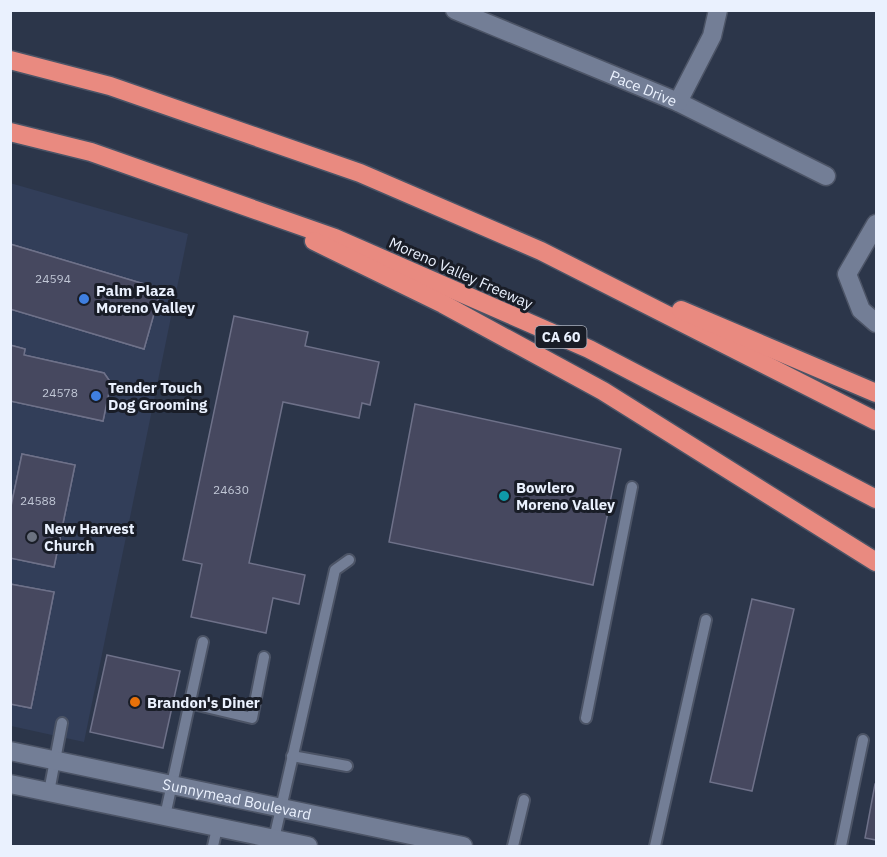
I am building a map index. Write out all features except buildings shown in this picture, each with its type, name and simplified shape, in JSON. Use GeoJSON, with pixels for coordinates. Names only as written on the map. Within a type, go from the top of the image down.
{"type":"FeatureCollection","features":[{"type":"Feature","properties":{"kind":"highway"},"geometry":{"type":"LineString","coordinates":[[10,60],[110,86],[360,173],[876,393]]}},
{"type":"Feature","properties":{"kind":"highway","name":"Moreno Valley Freeway"},"geometry":{"type":"LineString","coordinates":[[10,132],[91,152],[335,237],[589,349],[876,499]]}},
{"type":"Feature","properties":{"kind":"highway"},"geometry":{"type":"LineString","coordinates":[[234,202],[443,304],[603,391],[876,562]]}},
{"type":"Feature","properties":{"kind":"highway"},"geometry":{"type":"LineString","coordinates":[[541,251],[876,421]]}},
{"type":"Feature","properties":{"kind":"main road","name":"Pace Drive"},"geometry":{"type":"LineString","coordinates":[[455,10],[678,102],[826,176]]}},
{"type":"Feature","properties":{"kind":"main road"},"geometry":{"type":"LineString","coordinates":[[678,102],[712,36],[718,10]]}},
{"type":"Feature","properties":{"kind":"main road"},"geometry":{"type":"LineString","coordinates":[[876,224],[847,274],[861,310],[876,323]]}},
{"type":"Feature","properties":{"kind":"main road","name":"Sunnymead Boulevard"},"geometry":{"type":"LineString","coordinates":[[10,751],[463,846]]}},
{"type":"Feature","properties":{"kind":"main road"},"geometry":{"type":"LineString","coordinates":[[10,784],[308,846]]}},
{"type":"Feature","properties":{"kind":"lane"},"geometry":{"type":"LineString","coordinates":[[586,718],[632,487]]}},
{"type":"Feature","properties":{"kind":"lane"},"geometry":{"type":"LineString","coordinates":[[274,839],[334,570],[349,560]]}},
{"type":"Feature","properties":{"kind":"lane"},"geometry":{"type":"LineString","coordinates":[[655,846],[706,620]]}},
{"type":"Feature","properties":{"kind":"lane"},"geometry":{"type":"LineString","coordinates":[[165,816],[203,642]]}},
{"type":"Feature","properties":{"kind":"lane"},"geometry":{"type":"LineString","coordinates":[[189,703],[252,718],[264,657]]}},
{"type":"Feature","properties":{"kind":"lane"},"geometry":{"type":"LineString","coordinates":[[49,792],[62,723]]}},
{"type":"Feature","properties":{"kind":"lane"},"geometry":{"type":"LineString","coordinates":[[840,846],[863,740]]}},
{"type":"Feature","properties":{"kind":"lane"},"geometry":{"type":"LineString","coordinates":[[292,756],[347,766]]}},
{"type":"Feature","properties":{"kind":"lane"},"geometry":{"type":"LineString","coordinates":[[513,846],[524,800]]}},
{"type":"Feature","properties":{"kind":"lane"},"geometry":{"type":"LineString","coordinates":[[213,846],[217,828]]}},
{"type":"Feature","properties":{"kind":"shaded area","name":"Palm Plaza Moreno Valley"},"geometry":{"type":"Polygon","coordinates":[[[10,183],[188,234],[84,742],[11,726],[10,183]]]}},
{"type":"Feature","properties":{"kind":"place","name":"Palm Plaza Moreno Valley"},"geometry":{"type":"Point","coordinates":[84,299]}},
{"type":"Feature","properties":{"kind":"place","name":"Tender Touch Dog Grooming"},"geometry":{"type":"Point","coordinates":[96,396]}},
{"type":"Feature","properties":{"kind":"place","name":"Bowlero Moreno Valley"},"geometry":{"type":"Point","coordinates":[504,496]}},
{"type":"Feature","properties":{"kind":"place","name":"New Harvest Church"},"geometry":{"type":"Point","coordinates":[32,537]}},
{"type":"Feature","properties":{"kind":"place","name":"Brandon's Diner"},"geometry":{"type":"Point","coordinates":[135,702]}}]}
